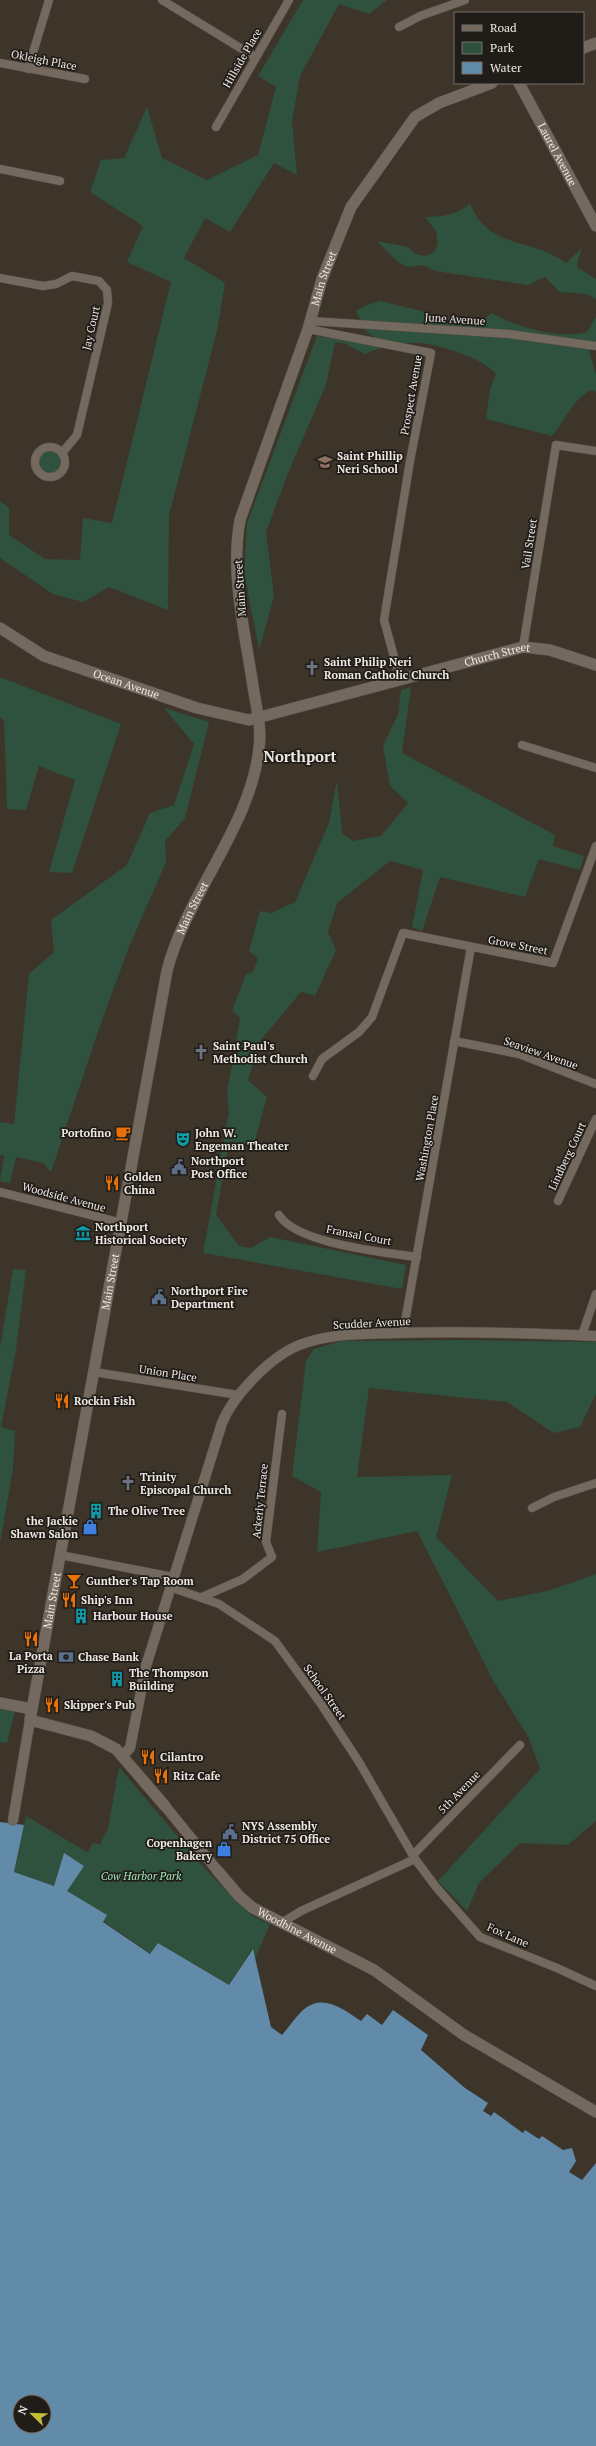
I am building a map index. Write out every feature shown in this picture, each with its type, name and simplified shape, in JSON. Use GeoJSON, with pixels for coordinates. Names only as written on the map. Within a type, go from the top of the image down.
{"type":"FeatureCollection","features":[{"type":"Feature","properties":{"kind":"main road"},"geometry":{"type":"LineString","coordinates":[[584,48],[596,43]]}},
{"type":"Feature","properties":{"kind":"main road","name":"Main Street"},"geometry":{"type":"LineString","coordinates":[[31,1714],[171,955],[244,804],[259,750],[259,718],[242,614],[238,579],[238,530],[310,325],[322,279],[351,207],[415,117],[439,103],[489,84]]}},
{"type":"Feature","properties":{"kind":"main road","name":"Laurel Avenue"},"geometry":{"type":"LineString","coordinates":[[520,84],[596,226]]}},
{"type":"Feature","properties":{"kind":"main road","name":"Ocean Avenue"},"geometry":{"type":"LineString","coordinates":[[0,628],[44,656],[208,711],[249,720],[259,718]]}},
{"type":"Feature","properties":{"kind":"main road","name":"Church Street"},"geometry":{"type":"LineString","coordinates":[[259,718],[523,647],[550,650],[596,665]]}},
{"type":"Feature","properties":{"kind":"main road","name":"Woodbine Avenue"},"geometry":{"type":"LineString","coordinates":[[0,1703],[91,1736],[116,1749],[123,1755],[165,1806]]}},
{"type":"Feature","properties":{"kind":"main road","name":"Woodbine Avenue"},"geometry":{"type":"LineString","coordinates":[[217,1870],[239,1896],[254,1908],[374,1970],[464,2035],[596,2112]]}},
{"type":"Feature","properties":{"kind":"street"},"geometry":{"type":"LineString","coordinates":[[28,69],[50,0]]}},
{"type":"Feature","properties":{"kind":"street"},"geometry":{"type":"LineString","coordinates":[[162,0],[255,57]]}},
{"type":"Feature","properties":{"kind":"street","name":"Hillside Place"},"geometry":{"type":"LineString","coordinates":[[216,127],[289,0]]}},
{"type":"Feature","properties":{"kind":"street"},"geometry":{"type":"LineString","coordinates":[[399,27],[420,16],[465,0]]}},
{"type":"Feature","properties":{"kind":"street","name":"Okleigh Place"},"geometry":{"type":"LineString","coordinates":[[0,62],[28,69],[85,79]]}},
{"type":"Feature","properties":{"kind":"street"},"geometry":{"type":"LineString","coordinates":[[0,168],[60,180]]}},
{"type":"Feature","properties":{"kind":"street","name":"Jay Court"},"geometry":{"type":"LineString","coordinates":[[0,278],[43,286],[56,284],[72,276],[99,281],[107,290],[108,303],[79,429],[77,435],[62,453]]}},
{"type":"Feature","properties":{"kind":"street","name":"June Avenue"},"geometry":{"type":"LineString","coordinates":[[310,325],[509,334],[596,346]]}},
{"type":"Feature","properties":{"kind":"street","name":"Prospect Avenue"},"geometry":{"type":"LineString","coordinates":[[310,325],[431,353],[410,461],[384,620],[400,680]]}},
{"type":"Feature","properties":{"kind":"street","name":"Vail Street"},"geometry":{"type":"LineString","coordinates":[[523,647],[556,445],[596,451]]}},
{"type":"Feature","properties":{"kind":"street"},"geometry":{"type":"LineString","coordinates":[[522,745],[596,768]]}},
{"type":"Feature","properties":{"kind":"street","name":"Grove Street"},"geometry":{"type":"LineString","coordinates":[[313,1076],[322,1059],[359,1032],[372,1017],[403,933],[552,963],[593,866],[596,846]]}},
{"type":"Feature","properties":{"kind":"street","name":"Washington Place"},"geometry":{"type":"LineString","coordinates":[[403,1333],[471,947]]}},
{"type":"Feature","properties":{"kind":"street","name":"Seaview Avenue"},"geometry":{"type":"LineString","coordinates":[[454,1041],[519,1054],[596,1084]]}},
{"type":"Feature","properties":{"kind":"street","name":"Lindberg Court"},"geometry":{"type":"LineString","coordinates":[[558,1201],[596,1119]]}},
{"type":"Feature","properties":{"kind":"street","name":"Woodside Avenue"},"geometry":{"type":"LineString","coordinates":[[0,1192],[122,1223]]}},
{"type":"Feature","properties":{"kind":"street","name":"Fransal Court"},"geometry":{"type":"LineString","coordinates":[[279,1215],[290,1227],[333,1243],[417,1257]]}},
{"type":"Feature","properties":{"kind":"street"},"geometry":{"type":"LineString","coordinates":[[582,1335],[596,1294]]}},
{"type":"Feature","properties":{"kind":"street","name":"Scudder Avenue"},"geometry":{"type":"LineString","coordinates":[[123,1755],[130,1748],[146,1666],[218,1434],[226,1414],[238,1396],[272,1363],[296,1347],[340,1335],[455,1331],[596,1336]]}},
{"type":"Feature","properties":{"kind":"street","name":"Union Place"},"geometry":{"type":"LineString","coordinates":[[94,1372],[238,1396]]}},
{"type":"Feature","properties":{"kind":"street","name":"Ackerly Terrace"},"geometry":{"type":"LineString","coordinates":[[202,1597],[243,1579],[272,1557],[266,1542],[282,1414]]}},
{"type":"Feature","properties":{"kind":"street"},"geometry":{"type":"LineString","coordinates":[[532,1508],[554,1497],[596,1483]]}},
{"type":"Feature","properties":{"kind":"street"},"geometry":{"type":"LineString","coordinates":[[60,1555],[173,1577]]}},
{"type":"Feature","properties":{"kind":"street","name":"School Street"},"geometry":{"type":"LineString","coordinates":[[170,1587],[219,1604],[275,1641],[321,1704],[359,1762],[415,1857]]}},
{"type":"Feature","properties":{"kind":"street","name":"Main Street"},"geometry":{"type":"LineString","coordinates":[[13,1820],[31,1714]]}},
{"type":"Feature","properties":{"kind":"street","name":"5th Avenue"},"geometry":{"type":"LineString","coordinates":[[283,1922],[301,1911],[415,1857],[520,1745]]}},
{"type":"Feature","properties":{"kind":"street","name":"Woodbine Avenue"},"geometry":{"type":"LineString","coordinates":[[165,1806],[217,1870]]}},
{"type":"Feature","properties":{"kind":"street","name":"Fox Lane"},"geometry":{"type":"LineString","coordinates":[[415,1857],[436,1887],[480,1937],[557,1968],[596,1986]]}},
{"type":"Feature","properties":{"kind":"green space"},"geometry":{"type":"Polygon","coordinates":[[[303,0],[387,0],[369,14],[339,4],[300,76],[292,121],[297,175],[274,163],[230,232],[205,218],[184,258],[225,283],[217,331],[169,515],[168,610],[109,587],[83,602],[53,594],[0,558],[0,501],[9,508],[9,535],[45,559],[80,560],[83,518],[112,523],[171,282],[127,262],[143,226],[90,192],[101,160],[124,158],[147,107],[162,158],[207,180],[258,155],[276,87],[258,76],[303,0]]]}},
{"type":"Feature","properties":{"kind":"green space"},"geometry":{"type":"Polygon","coordinates":[[[470,203],[478,218],[488,229],[499,236],[539,249],[566,263],[582,248],[577,263],[578,268],[596,279],[596,299],[586,294],[560,292],[545,277],[528,285],[435,271],[423,265],[408,267],[398,262],[377,241],[407,247],[416,254],[425,256],[433,253],[438,244],[436,231],[425,217],[444,216],[455,213],[470,203]]]}},
{"type":"Feature","properties":{"kind":"green space"},"geometry":{"type":"Polygon","coordinates":[[[380,301],[450,318],[484,319],[492,313],[513,323],[538,331],[564,334],[587,332],[596,317],[596,342],[589,350],[596,375],[596,392],[591,390],[578,400],[552,436],[486,419],[490,390],[496,374],[490,368],[461,353],[428,344],[406,343],[378,349],[365,354],[346,344],[335,342],[326,385],[290,468],[266,532],[274,596],[259,650],[244,572],[247,523],[317,336],[353,341],[375,338],[365,330],[356,311],[369,304],[380,301]]]}},
{"type":"Feature","properties":{"kind":"green space"},"geometry":{"type":"Polygon","coordinates":[[[50,448],[59,452],[63,461],[59,470],[50,474],[41,470],[37,461],[41,452],[50,448]]]}},
{"type":"Feature","properties":{"kind":"green space"},"geometry":{"type":"Polygon","coordinates":[[[0,677],[121,724],[72,873],[49,872],[75,780],[39,766],[26,810],[7,809],[4,720],[0,717],[0,677]]]}},
{"type":"Feature","properties":{"kind":"green space"},"geometry":{"type":"Polygon","coordinates":[[[411,687],[402,753],[555,835],[553,846],[584,856],[580,870],[539,859],[525,897],[440,877],[422,931],[412,927],[423,870],[390,861],[337,903],[328,932],[336,950],[315,996],[301,992],[260,1041],[248,1080],[267,1097],[254,1144],[229,1142],[216,1215],[239,1246],[251,1248],[270,1237],[406,1265],[402,1289],[203,1253],[229,1112],[227,1093],[240,1018],[232,1011],[246,974],[253,972],[258,958],[249,951],[260,911],[271,913],[295,902],[329,823],[337,780],[342,833],[353,841],[381,836],[408,803],[390,786],[383,746],[398,714],[401,690],[411,687]]]}},
{"type":"Feature","properties":{"kind":"green space"},"geometry":{"type":"Polygon","coordinates":[[[164,708],[209,722],[185,818],[165,841],[166,862],[129,947],[101,1023],[51,1172],[43,1163],[16,1157],[10,1183],[0,1181],[4,1156],[0,1155],[0,1122],[14,1124],[29,974],[54,952],[51,920],[127,865],[150,813],[174,805],[194,744],[164,708]]]}},
{"type":"Feature","properties":{"kind":"green space"},"geometry":{"type":"Polygon","coordinates":[[[13,1269],[26,1270],[16,1350],[1,1427],[15,1431],[13,1469],[0,1543],[0,1348],[13,1269]]]}},
{"type":"Feature","properties":{"kind":"green space"},"geometry":{"type":"Polygon","coordinates":[[[457,1340],[596,1342],[596,1394],[580,1427],[554,1433],[507,1402],[369,1388],[357,1477],[452,1475],[436,1537],[498,1601],[551,1590],[596,1574],[596,1821],[568,1845],[520,1843],[479,1883],[467,1911],[438,1881],[540,1769],[529,1738],[494,1682],[417,1531],[317,1552],[321,1492],[292,1476],[306,1361],[314,1349],[342,1341],[457,1340]]]}},
{"type":"Feature","properties":{"kind":"green space"},"geometry":{"type":"Polygon","coordinates":[[[0,1708],[15,1711],[7,1743],[0,1742],[0,1708]]]}},
{"type":"Feature","properties":{"kind":"green space","name":"Cow Harbor Park"},"geometry":{"type":"Polygon","coordinates":[[[119,1767],[206,1870],[252,1916],[270,1924],[255,1959],[252,1949],[229,1985],[158,1943],[151,1954],[103,1921],[107,1915],[66,1891],[64,1854],[54,1886],[14,1872],[26,1816],[87,1852],[93,1843],[100,1845],[108,1828],[119,1767]]]}},
{"type":"Feature","properties":{"kind":"water"},"geometry":{"type":"Polygon","coordinates":[[[0,1822],[24,1825],[14,1872],[54,1886],[64,1853],[84,1866],[67,1891],[107,1915],[103,1922],[150,1954],[158,1943],[229,1985],[253,1949],[271,2027],[282,2035],[302,2011],[310,2005],[317,2003],[332,2004],[361,2021],[367,2014],[382,2025],[393,2010],[428,2035],[421,2050],[465,2088],[488,2103],[483,2111],[491,2116],[494,2112],[523,2133],[525,2130],[539,2139],[542,2136],[563,2150],[572,2148],[576,2161],[569,2172],[582,2180],[596,2163],[596,2446],[0,2446],[0,1822]]]}},
{"type":"Feature","properties":{"kind":"place","name":"Saint Phillip Neri School"},"geometry":{"type":"Point","coordinates":[325,462]}},
{"type":"Feature","properties":{"kind":"place","name":"Saint Philip Neri Roman Catholic Church"},"geometry":{"type":"Point","coordinates":[312,668]}},
{"type":"Feature","properties":{"kind":"place","name":"Saint Paul's Methodist Church"},"geometry":{"type":"Point","coordinates":[201,1052]}},
{"type":"Feature","properties":{"kind":"place","name":"Portofino"},"geometry":{"type":"Point","coordinates":[123,1133]}},
{"type":"Feature","properties":{"kind":"place","name":"John W. Engeman Theater"},"geometry":{"type":"Point","coordinates":[183,1139]}},
{"type":"Feature","properties":{"kind":"place","name":"Northport Post Office"},"geometry":{"type":"Point","coordinates":[179,1167]}},
{"type":"Feature","properties":{"kind":"place","name":"Golden China"},"geometry":{"type":"Point","coordinates":[112,1183]}},
{"type":"Feature","properties":{"kind":"place","name":"Northport Historical Society"},"geometry":{"type":"Point","coordinates":[83,1233]}},
{"type":"Feature","properties":{"kind":"place","name":"Northport Fire Department"},"geometry":{"type":"Point","coordinates":[159,1297]}},
{"type":"Feature","properties":{"kind":"place","name":"Rockin Fish"},"geometry":{"type":"Point","coordinates":[62,1401]}},
{"type":"Feature","properties":{"kind":"place","name":"Trinity Episcopal Church"},"geometry":{"type":"Point","coordinates":[128,1483]}},
{"type":"Feature","properties":{"kind":"place","name":"The Olive Tree"},"geometry":{"type":"Point","coordinates":[96,1511]}},
{"type":"Feature","properties":{"kind":"place","name":"the Jackie Shawn Salon"},"geometry":{"type":"Point","coordinates":[90,1527]}},
{"type":"Feature","properties":{"kind":"place","name":"Gunther's Tap Room"},"geometry":{"type":"Point","coordinates":[74,1581]}},
{"type":"Feature","properties":{"kind":"place","name":"Ship's Inn"},"geometry":{"type":"Point","coordinates":[69,1600]}},
{"type":"Feature","properties":{"kind":"place","name":"Harbour House"},"geometry":{"type":"Point","coordinates":[81,1616]}},
{"type":"Feature","properties":{"kind":"place","name":"La Porta Pizza"},"geometry":{"type":"Point","coordinates":[31,1639]}},
{"type":"Feature","properties":{"kind":"place","name":"Chase Bank"},"geometry":{"type":"Point","coordinates":[66,1657]}},
{"type":"Feature","properties":{"kind":"place","name":"The Thompson Building"},"geometry":{"type":"Point","coordinates":[117,1679]}},
{"type":"Feature","properties":{"kind":"place","name":"Skipper's Pub"},"geometry":{"type":"Point","coordinates":[52,1705]}},
{"type":"Feature","properties":{"kind":"place","name":"Cilantro"},"geometry":{"type":"Point","coordinates":[148,1757]}},
{"type":"Feature","properties":{"kind":"place","name":"Ritz Cafe"},"geometry":{"type":"Point","coordinates":[161,1776]}},
{"type":"Feature","properties":{"kind":"place","name":"NYS Assembly District 75 Office"},"geometry":{"type":"Point","coordinates":[230,1832]}},
{"type":"Feature","properties":{"kind":"place","name":"Copenhagen Bakery"},"geometry":{"type":"Point","coordinates":[224,1849]}},
{"type":"Feature","properties":{"kind":"district","name":"Northport"},"geometry":{"type":"Point","coordinates":[300,757]}}]}
